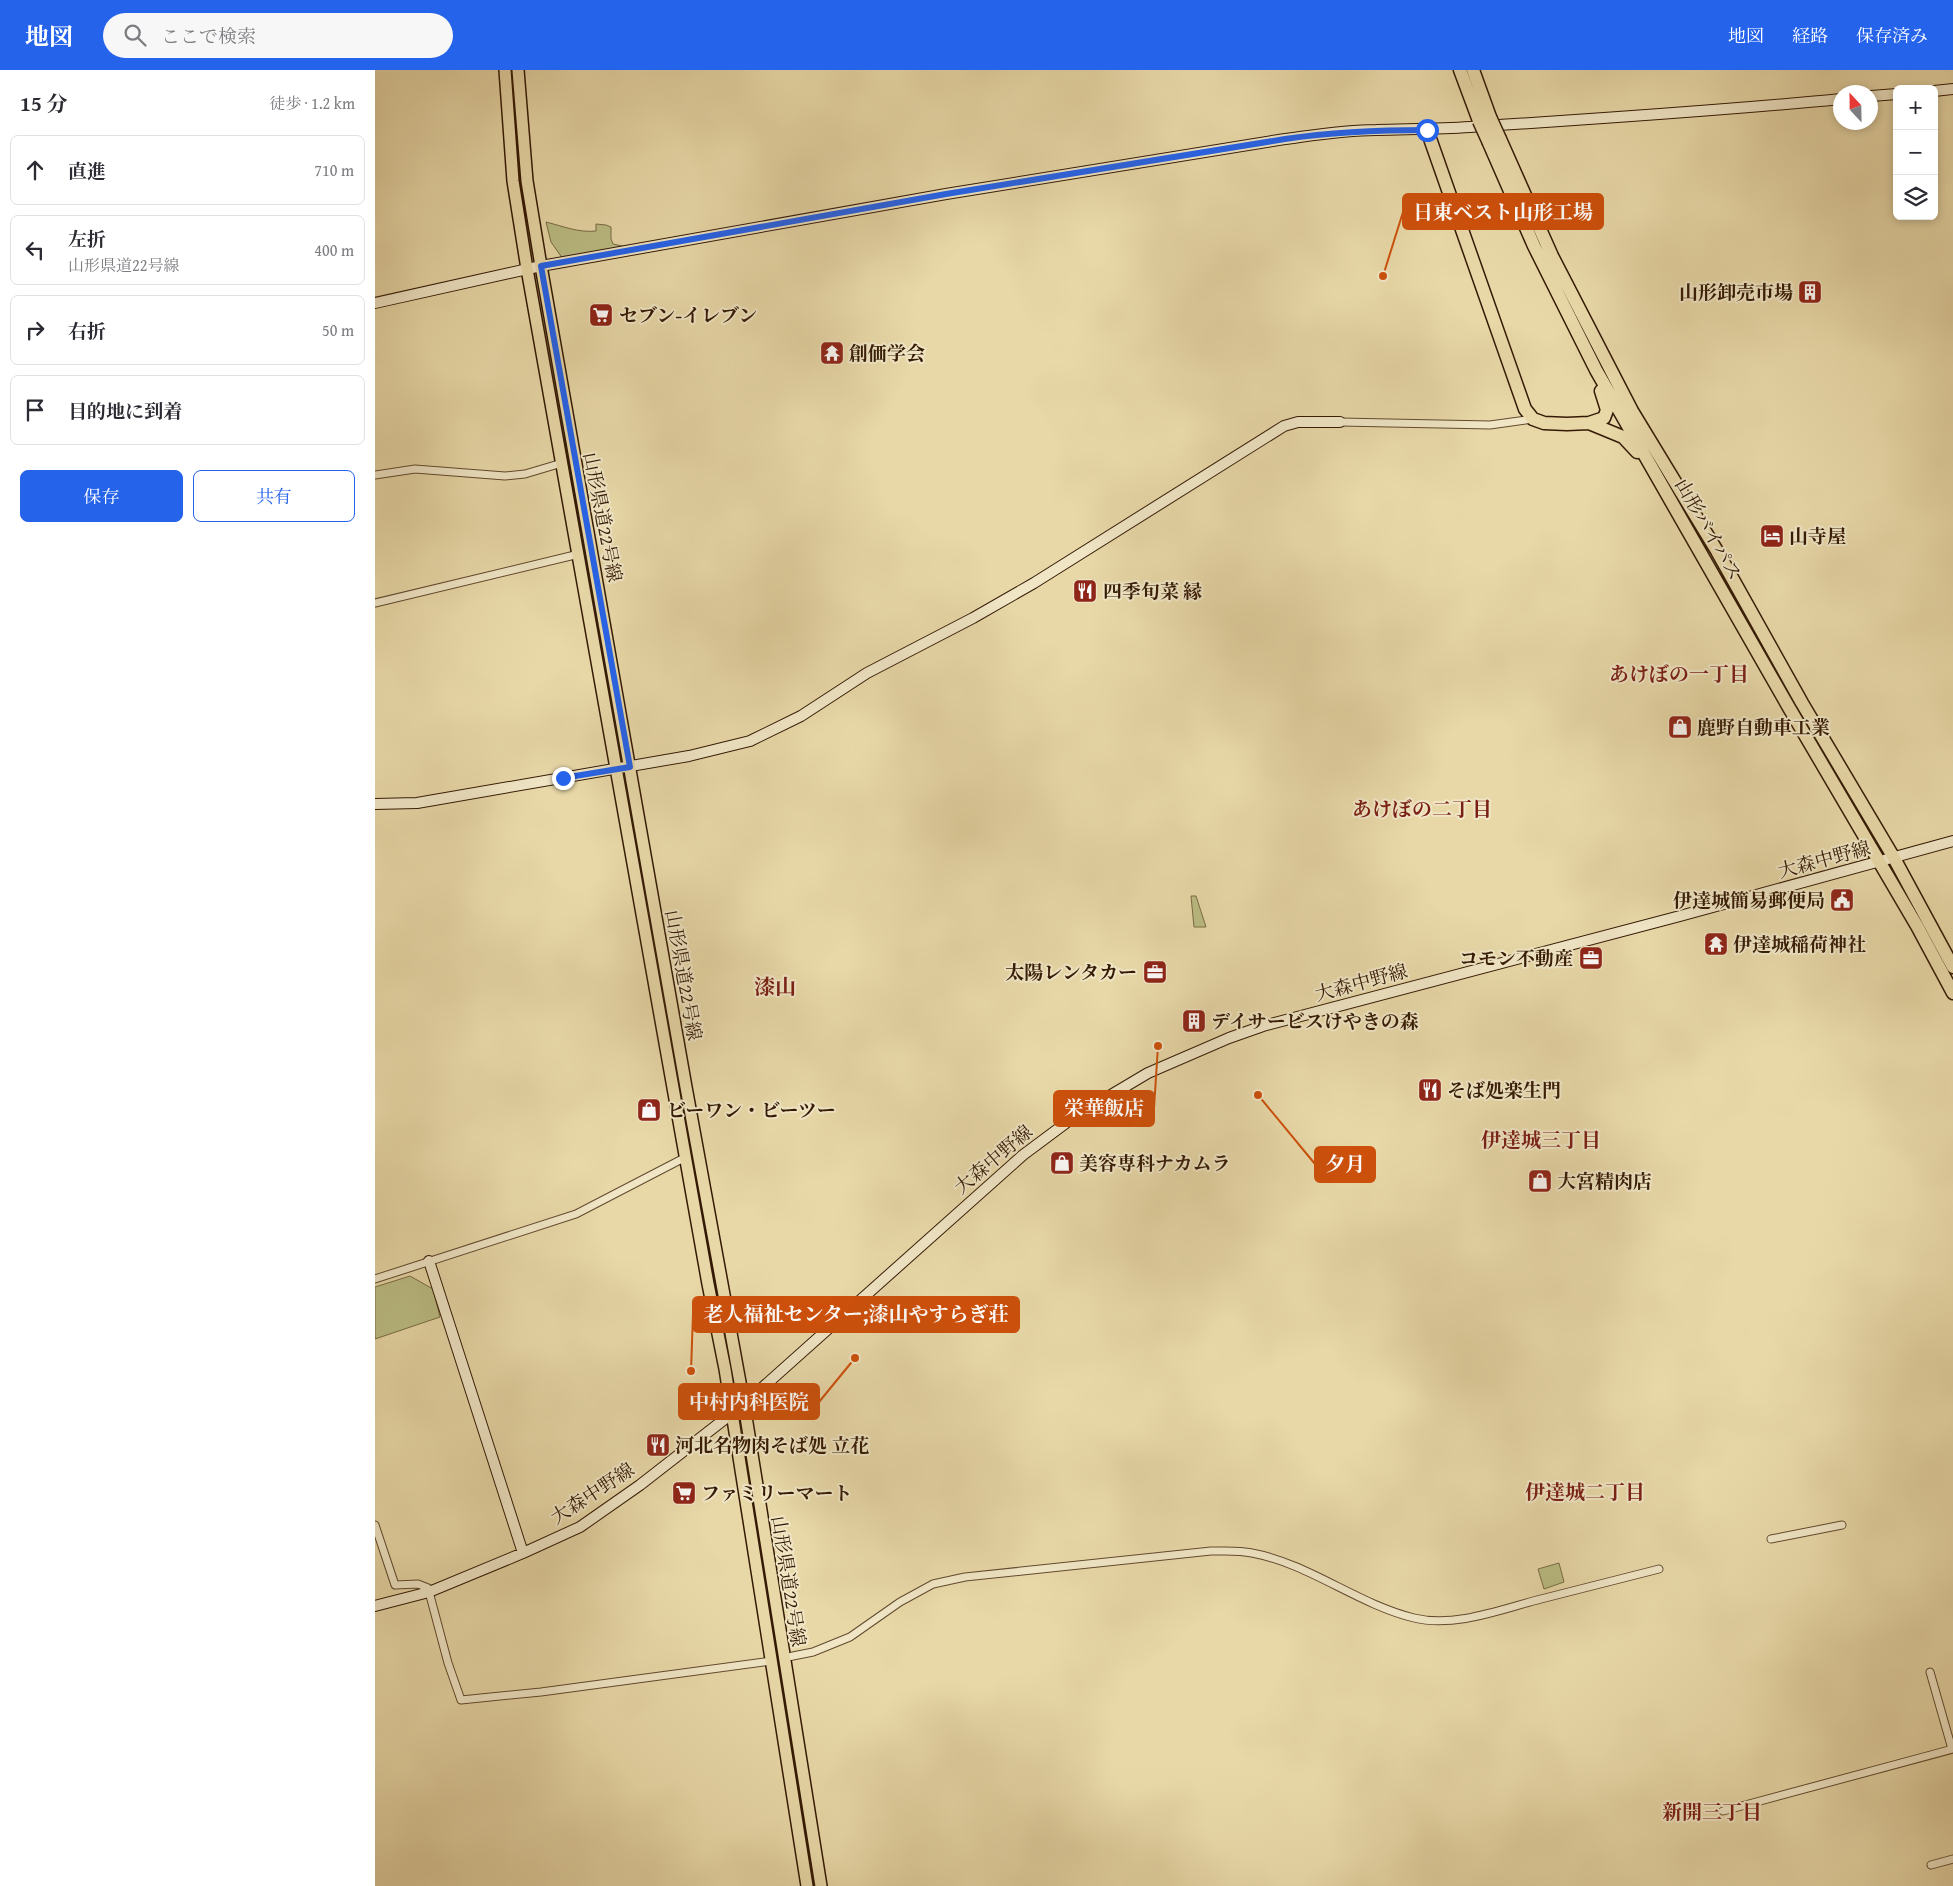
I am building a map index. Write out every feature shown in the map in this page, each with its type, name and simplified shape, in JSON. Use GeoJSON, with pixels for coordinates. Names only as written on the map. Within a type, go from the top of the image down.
{"type":"FeatureCollection","features":[{"type":"Feature","properties":{"kind":"highway","name":"山形バイパス"},"geometry":{"type":"LineString","coordinates":[[1465,71],[1534,246],[1595,370],[1880,862],[1953,993]]}},
{"type":"Feature","properties":{"kind":"highway"},"geometry":{"type":"LineString","coordinates":[[1427,130],[1518,392],[1525,409],[1533,419],[1567,424],[1589,423],[1604,418],[1607,410],[1603,396],[1581,355],[1574,335],[1573,323]]}},
{"type":"Feature","properties":{"kind":"highway","name":"山形バイパス"},"geometry":{"type":"LineString","coordinates":[[1494,141],[1632,411],[1717,551],[1802,703],[1894,858],[1953,967]]}},
{"type":"Feature","properties":{"kind":"highway"},"geometry":{"type":"LineString","coordinates":[[1589,423],[1623,437],[1632,445],[1682,528],[1703,555]]}},
{"type":"Feature","properties":{"kind":"main road","name":"山形県道22号線"},"geometry":{"type":"LineString","coordinates":[[505,73],[513,181],[527,269],[732,1413],[807,1886]]}},
{"type":"Feature","properties":{"kind":"main road","name":"山形県道22号線"},"geometry":{"type":"LineString","coordinates":[[518,74],[527,181],[541,266],[744,1404],[783,1658],[821,1886]]}},
{"type":"Feature","properties":{"kind":"street"},"geometry":{"type":"LineString","coordinates":[[1938,91],[1953,89]]}},
{"type":"Feature","properties":{"kind":"street"},"geometry":{"type":"LineString","coordinates":[[1878,95],[1893,94]]}},
{"type":"Feature","properties":{"kind":"street"},"geometry":{"type":"LineString","coordinates":[[375,303],[541,266],[946,194],[1285,139],[1345,132],[1427,130],[1699,112],[1833,100]]}},
{"type":"Feature","properties":{"kind":"street"},"geometry":{"type":"LineString","coordinates":[[375,804],[417,803],[630,767],[723,749],[750,741],[801,716],[867,673],[973,618],[1027,587],[1284,426],[1298,422],[1491,425],[1533,419]]}},
{"type":"Feature","properties":{"kind":"street"},"geometry":{"type":"LineString","coordinates":[[375,475],[415,469],[505,476],[525,474],[561,463]]}},
{"type":"Feature","properties":{"kind":"street"},"geometry":{"type":"LineString","coordinates":[[375,604],[579,554]]}},
{"type":"Feature","properties":{"kind":"street","name":"大森中野線"},"geometry":{"type":"LineString","coordinates":[[375,1606],[429,1592],[580,1527],[640,1485],[744,1404],[1023,1155],[1074,1117],[1148,1073],[1229,1038],[1272,1024],[1953,841]]}},
{"type":"Feature","properties":{"kind":"street"},"geometry":{"type":"LineString","coordinates":[[375,1279],[576,1214],[686,1156]]}},
{"type":"Feature","properties":{"kind":"street"},"geometry":{"type":"LineString","coordinates":[[429,1261],[523,1553]]}},
{"type":"Feature","properties":{"kind":"street"},"geometry":{"type":"LineString","coordinates":[[375,1525],[395,1585],[418,1584],[428,1588],[448,1663],[461,1700],[541,1692],[771,1661]]}},
{"type":"Feature","properties":{"kind":"street"},"geometry":{"type":"LineString","coordinates":[[1771,1539],[1842,1525]]}},
{"type":"Feature","properties":{"kind":"street"},"geometry":{"type":"LineString","coordinates":[[783,1658],[813,1652],[850,1637],[900,1602],[933,1584],[965,1577],[1211,1551],[1251,1552],[1285,1562],[1393,1612],[1416,1618],[1435,1620],[1478,1615],[1659,1569]]}},
{"type":"Feature","properties":{"kind":"street"},"geometry":{"type":"LineString","coordinates":[[1723,1811],[1953,1749],[1930,1672]]}},
{"type":"Feature","properties":{"kind":"street"},"geometry":{"type":"LineString","coordinates":[[1931,1865],[1953,1859]]}},
{"type":"Feature","properties":{"kind":"green space"},"geometry":{"type":"Polygon","coordinates":[[[546,222],[583,231],[596,231],[596,224],[606,225],[611,227],[613,244],[631,248],[565,262],[551,242],[546,222]]]}},
{"type":"Feature","properties":{"kind":"green space"},"geometry":{"type":"Polygon","coordinates":[[[1191,896],[1196,896],[1206,927],[1194,927],[1191,896]]]}},
{"type":"Feature","properties":{"kind":"green space"},"geometry":{"type":"Polygon","coordinates":[[[410,1276],[433,1289],[440,1317],[375,1339],[375,1287],[410,1276]]]}},
{"type":"Feature","properties":{"kind":"green space"},"geometry":{"type":"Polygon","coordinates":[[[1559,1563],[1564,1582],[1544,1589],[1538,1569],[1559,1563]]]}},
{"type":"Feature","properties":{"kind":"place","name":"日東ベスト山形工場"},"geometry":{"type":"Point","coordinates":[1383,276]}},
{"type":"Feature","properties":{"kind":"place","name":"山形卸売市場"},"geometry":{"type":"Point","coordinates":[1810,292]}},
{"type":"Feature","properties":{"kind":"place","name":"セブン-イレブン"},"geometry":{"type":"Point","coordinates":[601,315]}},
{"type":"Feature","properties":{"kind":"place","name":"創価学会"},"geometry":{"type":"Point","coordinates":[832,353]}},
{"type":"Feature","properties":{"kind":"place","name":"山寺屋"},"geometry":{"type":"Point","coordinates":[1772,536]}},
{"type":"Feature","properties":{"kind":"place","name":"四季旬菜 縁"},"geometry":{"type":"Point","coordinates":[1085,591]}},
{"type":"Feature","properties":{"kind":"place","name":"鹿野自動車工業"},"geometry":{"type":"Point","coordinates":[1680,727]}},
{"type":"Feature","properties":{"kind":"place","name":"伊達城簡易郵便局"},"geometry":{"type":"Point","coordinates":[1842,900]}},
{"type":"Feature","properties":{"kind":"place","name":"伊達城稲荷神社"},"geometry":{"type":"Point","coordinates":[1716,944]}},
{"type":"Feature","properties":{"kind":"place","name":"コモン不動産"},"geometry":{"type":"Point","coordinates":[1591,958]}},
{"type":"Feature","properties":{"kind":"place","name":"太陽レンタカー"},"geometry":{"type":"Point","coordinates":[1155,972]}},
{"type":"Feature","properties":{"kind":"place","name":"デイサービスけやきの森"},"geometry":{"type":"Point","coordinates":[1194,1021]}},
{"type":"Feature","properties":{"kind":"place","name":"栄華飯店"},"geometry":{"type":"Point","coordinates":[1158,1046]}},
{"type":"Feature","properties":{"kind":"place","name":"そば処楽生門"},"geometry":{"type":"Point","coordinates":[1430,1090]}},
{"type":"Feature","properties":{"kind":"place","name":"夕月"},"geometry":{"type":"Point","coordinates":[1258,1095]}},
{"type":"Feature","properties":{"kind":"place","name":"ビーワン・ビーツー"},"geometry":{"type":"Point","coordinates":[649,1110]}},
{"type":"Feature","properties":{"kind":"place","name":"美容専科ナカムラ"},"geometry":{"type":"Point","coordinates":[1062,1163]}},
{"type":"Feature","properties":{"kind":"place","name":"大宮精肉店"},"geometry":{"type":"Point","coordinates":[1540,1181]}},
{"type":"Feature","properties":{"kind":"place","name":"中村内科医院"},"geometry":{"type":"Point","coordinates":[855,1358]}},
{"type":"Feature","properties":{"kind":"place","name":"老人福祉センター;漆山やすらぎ荘"},"geometry":{"type":"Point","coordinates":[691,1371]}},
{"type":"Feature","properties":{"kind":"place","name":"河北名物肉そば処 立花"},"geometry":{"type":"Point","coordinates":[658,1445]}},
{"type":"Feature","properties":{"kind":"place","name":"ファミリーマート"},"geometry":{"type":"Point","coordinates":[684,1493]}},
{"type":"Feature","properties":{"kind":"district","name":"あけぼの一丁目"},"geometry":{"type":"Point","coordinates":[1679,673]}},
{"type":"Feature","properties":{"kind":"district","name":"あけぼの二丁目"},"geometry":{"type":"Point","coordinates":[1422,808]}},
{"type":"Feature","properties":{"kind":"district","name":"漆山"},"geometry":{"type":"Point","coordinates":[775,986]}},
{"type":"Feature","properties":{"kind":"district","name":"伊達城三丁目"},"geometry":{"type":"Point","coordinates":[1541,1139]}},
{"type":"Feature","properties":{"kind":"district","name":"伊達城二丁目"},"geometry":{"type":"Point","coordinates":[1585,1491]}},
{"type":"Feature","properties":{"kind":"district","name":"新開三丁目"},"geometry":{"type":"Point","coordinates":[1712,1811]}},
{"type":"Feature","properties":{"kind":"route"},"geometry":{"type":"LineString","coordinates":[[563,778],[630,767],[541,266],[946,194],[1285,139],[1336,132],[1427,130]]}}]}
